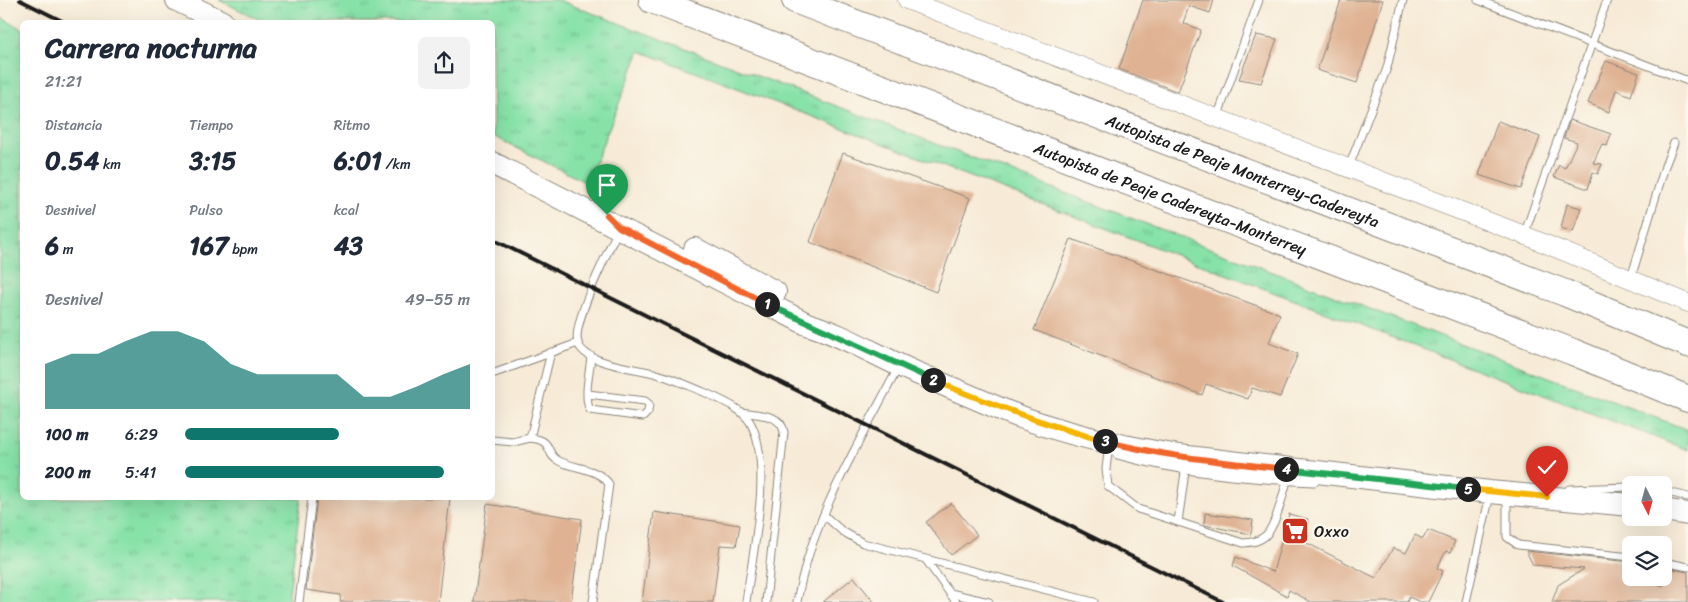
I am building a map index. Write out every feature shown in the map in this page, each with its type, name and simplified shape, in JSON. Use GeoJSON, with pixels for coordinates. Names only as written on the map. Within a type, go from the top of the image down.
{"type":"FeatureCollection","features":[{"type":"Feature","properties":{"kind":"highway","name":"Autopista de Peaje Cadereyta-Monterrey"},"geometry":{"type":"LineString","coordinates":[[652,0],[1526,334],[1688,399]]}},
{"type":"Feature","properties":{"kind":"highway","name":"Autopista de Peaje Monterrey-Cadereyta"},"geometry":{"type":"LineString","coordinates":[[795,0],[1565,293],[1688,344]]}},
{"type":"Feature","properties":{"kind":"main road"},"geometry":{"type":"LineString","coordinates":[[178,0],[218,20]]}},
{"type":"Feature","properties":{"kind":"main road"},"geometry":{"type":"LineString","coordinates":[[498,155],[600,210],[619,227],[728,285],[807,324],[825,330],[899,365],[1010,413],[1105,448],[1129,448],[1186,463],[1289,475],[1423,484],[1622,504]]}},
{"type":"Feature","properties":{"kind":"main road"},"geometry":{"type":"LineString","coordinates":[[498,155],[726,266],[797,305],[809,313],[825,330]]}},
{"type":"Feature","properties":{"kind":"main road"},"geometry":{"type":"LineString","coordinates":[[619,227],[638,231],[726,266]]}},
{"type":"Feature","properties":{"kind":"main road"},"geometry":{"type":"LineString","coordinates":[[1672,511],[1688,514]]}},
{"type":"Feature","properties":{"kind":"street"},"geometry":{"type":"LineString","coordinates":[[907,0],[931,4],[1217,119],[1524,235],[1688,303]]}},
{"type":"Feature","properties":{"kind":"lane"},"geometry":{"type":"LineString","coordinates":[[1217,119],[1259,0]]}},
{"type":"Feature","properties":{"kind":"lane"},"geometry":{"type":"LineString","coordinates":[[1348,169],[1387,68],[1403,0]]}},
{"type":"Feature","properties":{"kind":"lane"},"geometry":{"type":"LineString","coordinates":[[1478,0],[1593,43],[1688,82]]}},
{"type":"Feature","properties":{"kind":"lane"},"geometry":{"type":"LineString","coordinates":[[1524,235],[1607,0]]}},
{"type":"Feature","properties":{"kind":"lane"},"geometry":{"type":"LineString","coordinates":[[1631,279],[1665,166],[1674,143]]}},
{"type":"Feature","properties":{"kind":"lane"},"geometry":{"type":"LineString","coordinates":[[619,227],[579,322],[578,343],[591,356],[685,384],[742,412],[776,419],[781,422],[784,432],[766,602]]}},
{"type":"Feature","properties":{"kind":"lane"},"geometry":{"type":"LineString","coordinates":[[495,373],[578,343]]}},
{"type":"Feature","properties":{"kind":"lane"},"geometry":{"type":"LineString","coordinates":[[530,438],[551,352]]}},
{"type":"Feature","properties":{"kind":"lane"},"geometry":{"type":"LineString","coordinates":[[588,394],[645,401],[649,404],[648,412],[644,417],[590,410],[587,404],[591,356]]}},
{"type":"Feature","properties":{"kind":"lane"},"geometry":{"type":"LineString","coordinates":[[797,602],[806,562],[844,471],[899,365]]}},
{"type":"Feature","properties":{"kind":"lane"},"geometry":{"type":"LineString","coordinates":[[742,412],[755,436],[761,467],[756,528],[746,602]]}},
{"type":"Feature","properties":{"kind":"lane"},"geometry":{"type":"LineString","coordinates":[[1010,413],[1061,438],[1080,444]]}},
{"type":"Feature","properties":{"kind":"lane"},"geometry":{"type":"LineString","coordinates":[[495,440],[514,442],[530,438],[540,439],[547,443],[556,459],[604,477],[609,484],[593,602]]}},
{"type":"Feature","properties":{"kind":"lane"},"geometry":{"type":"LineString","coordinates":[[1105,448],[1108,486],[1138,509],[1243,543],[1256,542],[1267,535],[1274,523],[1289,475],[1324,483]]}},
{"type":"Feature","properties":{"kind":"lane"},"geometry":{"type":"LineString","coordinates":[[1178,522],[1186,463]]}},
{"type":"Feature","properties":{"kind":"lane"},"geometry":{"type":"LineString","coordinates":[[1342,484],[1423,484]]}},
{"type":"Feature","properties":{"kind":"lane"},"geometry":{"type":"LineString","coordinates":[[1547,497],[1566,490],[1622,487]]}},
{"type":"Feature","properties":{"kind":"lane"},"geometry":{"type":"LineString","coordinates":[[1499,492],[1508,537],[1518,545],[1622,556]]}},
{"type":"Feature","properties":{"kind":"lane"},"geometry":{"type":"LineString","coordinates":[[1466,602],[1499,492]]}},
{"type":"Feature","properties":{"kind":"lane"},"geometry":{"type":"LineString","coordinates":[[1672,493],[1688,497]]}},
{"type":"Feature","properties":{"kind":"lane"},"geometry":{"type":"LineString","coordinates":[[298,602],[312,500]]}},
{"type":"Feature","properties":{"kind":"lane"},"geometry":{"type":"LineString","coordinates":[[825,516],[842,531],[863,543],[1089,601]]}},
{"type":"Feature","properties":{"kind":"lane"},"geometry":{"type":"LineString","coordinates":[[926,560],[956,602]]}},
{"type":"Feature","properties":{"kind":"lane"},"geometry":{"type":"LineString","coordinates":[[1672,564],[1688,567]]}},
{"type":"Feature","properties":{"kind":"lane"},"geometry":{"type":"LineString","coordinates":[[950,593],[989,602]]}},
{"type":"Feature","properties":{"kind":"green space"},"geometry":{"type":"Polygon","coordinates":[[[219,0],[558,0],[1688,430],[1688,450],[640,51],[587,183],[495,137],[495,20],[260,20],[219,0]]]}},
{"type":"Feature","properties":{"kind":"green space"},"geometry":{"type":"Polygon","coordinates":[[[0,17],[20,28],[20,500],[301,500],[288,602],[0,602],[0,17]]]}},
{"type":"Feature","properties":{"kind":"building"},"geometry":{"type":"Polygon","coordinates":[[[1143,0],[1214,0],[1210,13],[1189,6],[1183,23],[1201,30],[1178,92],[1119,69],[1143,0]]]}},
{"type":"Feature","properties":{"kind":"building"},"geometry":{"type":"Polygon","coordinates":[[[1341,0],[1383,0],[1357,83],[1317,70],[1341,0]]]}},
{"type":"Feature","properties":{"kind":"building"},"geometry":{"type":"Polygon","coordinates":[[[1256,35],[1277,39],[1261,83],[1239,79],[1256,35]]]}},
{"type":"Feature","properties":{"kind":"building"},"geometry":{"type":"Polygon","coordinates":[[[1606,61],[1639,73],[1631,96],[1616,90],[1609,112],[1588,103],[1606,61]]]}},
{"type":"Feature","properties":{"kind":"building"},"geometry":{"type":"Polygon","coordinates":[[[1570,120],[1611,134],[1607,146],[1602,144],[1593,163],[1602,164],[1598,174],[1593,172],[1588,189],[1554,177],[1559,165],[1565,168],[1577,142],[1564,138],[1570,120]]]}},
{"type":"Feature","properties":{"kind":"building"},"geometry":{"type":"Polygon","coordinates":[[[1498,121],[1540,137],[1521,189],[1479,175],[1498,121]]]}},
{"type":"Feature","properties":{"kind":"building"},"geometry":{"type":"Polygon","coordinates":[[[843,153],[970,198],[936,292],[810,242],[843,153]]]}},
{"type":"Feature","properties":{"kind":"building"},"geometry":{"type":"Polygon","coordinates":[[[1567,204],[1581,208],[1573,232],[1561,228],[1567,204]]]}},
{"type":"Feature","properties":{"kind":"building"},"geometry":{"type":"Polygon","coordinates":[[[1071,239],[1280,314],[1269,343],[1298,354],[1280,397],[1252,388],[1248,399],[1206,384],[1202,395],[1034,330],[1071,239]]]}},
{"type":"Feature","properties":{"kind":"building"},"geometry":{"type":"Polygon","coordinates":[[[317,500],[450,500],[438,602],[340,602],[341,595],[306,590],[317,500]]]}},
{"type":"Feature","properties":{"kind":"building"},"geometry":{"type":"Polygon","coordinates":[[[951,503],[977,535],[951,555],[926,522],[951,503]]]}},
{"type":"Feature","properties":{"kind":"building"},"geometry":{"type":"Polygon","coordinates":[[[487,504],[582,519],[571,602],[474,602],[487,504]]]}},
{"type":"Feature","properties":{"kind":"building"},"geometry":{"type":"Polygon","coordinates":[[[654,512],[740,525],[736,546],[720,545],[713,602],[642,602],[654,512]]]}},
{"type":"Feature","properties":{"kind":"building"},"geometry":{"type":"Polygon","coordinates":[[[1205,513],[1253,520],[1251,534],[1204,525],[1205,513]]]}},
{"type":"Feature","properties":{"kind":"building"},"geometry":{"type":"Polygon","coordinates":[[[1289,514],[1308,519],[1303,541],[1376,578],[1393,548],[1406,553],[1415,535],[1423,539],[1428,530],[1455,541],[1450,553],[1446,551],[1437,568],[1443,571],[1428,602],[1420,602],[1409,597],[1407,602],[1311,602],[1289,590],[1287,596],[1233,566],[1236,557],[1273,572],[1289,514]]]}},
{"type":"Feature","properties":{"kind":"building"},"geometry":{"type":"Polygon","coordinates":[[[1526,551],[1622,561],[1622,586],[1672,586],[1672,569],[1688,572],[1688,602],[1552,602],[1558,585],[1584,569],[1533,565],[1526,551]]]}},
{"type":"Feature","properties":{"kind":"building"},"geometry":{"type":"Polygon","coordinates":[[[854,577],[874,602],[823,602],[854,577]]]}},
{"type":"Feature","properties":{"kind":"railway"},"geometry":{"type":"LineString","coordinates":[[20,0],[60,20]]}},
{"type":"Feature","properties":{"kind":"railway"},"geometry":{"type":"LineString","coordinates":[[495,240],[1223,602]]}},
{"type":"Feature","properties":{"kind":"place","name":"Oxxo"},"geometry":{"type":"Point","coordinates":[1295,531]}},
{"type":"Feature","properties":{"kind":"route"},"geometry":{"type":"LineString","coordinates":[[607,215],[619,227],[728,285],[807,324],[825,330],[899,365],[1010,413],[1049,426],[1129,448],[1179,456],[1264,467],[1547,497]]}}]}
